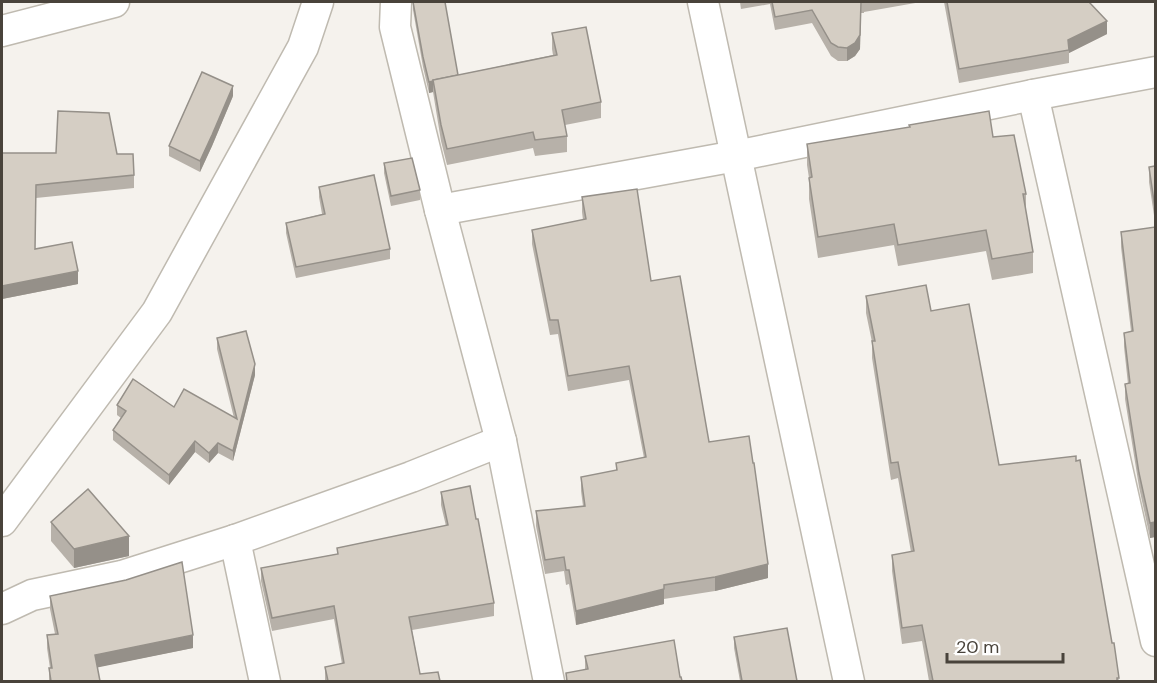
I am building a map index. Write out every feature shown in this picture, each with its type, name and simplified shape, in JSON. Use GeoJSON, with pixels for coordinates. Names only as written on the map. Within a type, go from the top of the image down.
{"type":"FeatureCollection","features":[{"type":"Feature","properties":{"kind":"street"},"geometry":{"type":"LineString","coordinates":[[2,31],[114,2]]}},
{"type":"Feature","properties":{"kind":"street"},"geometry":{"type":"LineString","coordinates":[[2,521],[157,312],[303,47],[318,2]]}},
{"type":"Feature","properties":{"kind":"street"},"geometry":{"type":"LineString","coordinates":[[396,2],[395,27],[501,441],[549,681]]}},
{"type":"Feature","properties":{"kind":"street"},"geometry":{"type":"LineString","coordinates":[[703,2],[849,681]]}},
{"type":"Feature","properties":{"kind":"street"},"geometry":{"type":"LineString","coordinates":[[440,210],[736,156],[1155,72]]}},
{"type":"Feature","properties":{"kind":"street"},"geometry":{"type":"LineString","coordinates":[[1033,95],[1155,641]]}},
{"type":"Feature","properties":{"kind":"street"},"geometry":{"type":"LineString","coordinates":[[2,609],[32,596],[122,576],[235,540],[411,477],[501,441]]}},
{"type":"Feature","properties":{"kind":"street"},"geometry":{"type":"LineString","coordinates":[[235,540],[265,681]]}},
{"type":"Feature","properties":{"kind":"building"},"geometry":{"type":"Polygon","coordinates":[[[413,2],[445,2],[458,75],[429,82],[413,2]]]}},
{"type":"Feature","properties":{"kind":"building"},"geometry":{"type":"Polygon","coordinates":[[[772,2],[861,2],[860,35],[855,43],[847,48],[838,47],[831,43],[812,10],[775,17],[772,2]]]}},
{"type":"Feature","properties":{"kind":"building"},"geometry":{"type":"Polygon","coordinates":[[[947,2],[1089,2],[1107,21],[1068,40],[1069,50],[959,69],[947,2]]]}},
{"type":"Feature","properties":{"kind":"building"},"geometry":{"type":"Polygon","coordinates":[[[586,27],[601,102],[562,110],[567,136],[535,140],[533,132],[447,149],[433,80],[557,55],[552,33],[586,27]]]}},
{"type":"Feature","properties":{"kind":"building"},"geometry":{"type":"Polygon","coordinates":[[[202,72],[233,86],[200,161],[169,146],[202,72]]]}},
{"type":"Feature","properties":{"kind":"building"},"geometry":{"type":"Polygon","coordinates":[[[58,111],[109,113],[117,154],[133,154],[134,175],[36,185],[35,249],[72,242],[78,271],[2,286],[2,153],[56,153],[58,111]]]}},
{"type":"Feature","properties":{"kind":"building"},"geometry":{"type":"Polygon","coordinates":[[[989,111],[993,137],[1014,135],[1026,194],[1023,194],[1033,252],[992,259],[986,230],[898,245],[894,224],[818,237],[809,178],[812,177],[807,144],[989,111]]]}},
{"type":"Feature","properties":{"kind":"building"},"geometry":{"type":"Polygon","coordinates":[[[412,158],[420,190],[391,196],[384,163],[412,158]]]}},
{"type":"Feature","properties":{"kind":"building"},"geometry":{"type":"Polygon","coordinates":[[[1155,166],[1155,208],[1149,167],[1155,166]]]}},
{"type":"Feature","properties":{"kind":"building"},"geometry":{"type":"Polygon","coordinates":[[[374,175],[390,249],[296,267],[286,223],[325,214],[319,187],[374,175]]]}},
{"type":"Feature","properties":{"kind":"building"},"geometry":{"type":"Polygon","coordinates":[[[637,189],[651,281],[680,276],[709,442],[749,436],[768,564],[715,577],[664,585],[664,589],[576,611],[569,570],[566,570],[564,557],[545,560],[536,511],[585,506],[581,477],[617,470],[616,463],[646,457],[629,366],[568,376],[558,320],[550,320],[532,230],[586,219],[582,197],[637,189]]]}},
{"type":"Feature","properties":{"kind":"building"},"geometry":{"type":"Polygon","coordinates":[[[1155,227],[1155,522],[1150,523],[1139,473],[1125,384],[1130,383],[1124,333],[1133,331],[1121,232],[1155,227]]]}},
{"type":"Feature","properties":{"kind":"building"},"geometry":{"type":"Polygon","coordinates":[[[926,285],[931,311],[969,304],[999,465],[1076,456],[1076,461],[1080,460],[1112,643],[1114,643],[1119,678],[1117,681],[933,681],[922,625],[902,628],[892,555],[914,551],[898,462],[891,463],[872,341],[875,341],[866,296],[926,285]]]}},
{"type":"Feature","properties":{"kind":"building"},"geometry":{"type":"Polygon","coordinates":[[[246,331],[255,364],[233,451],[218,443],[209,453],[195,441],[169,475],[113,430],[126,411],[117,405],[133,379],[174,407],[184,389],[237,419],[217,338],[246,331]]]}},
{"type":"Feature","properties":{"kind":"building"},"geometry":{"type":"Polygon","coordinates":[[[470,486],[494,603],[409,617],[420,674],[438,672],[440,681],[328,681],[325,667],[344,663],[334,606],[272,618],[261,568],[338,554],[337,548],[448,525],[441,492],[470,486]]]}},
{"type":"Feature","properties":{"kind":"building"},"geometry":{"type":"Polygon","coordinates":[[[88,489],[129,536],[74,549],[51,522],[88,489]]]}},
{"type":"Feature","properties":{"kind":"building"},"geometry":{"type":"Polygon","coordinates":[[[182,562],[193,635],[95,655],[100,681],[51,681],[49,668],[52,668],[47,635],[58,634],[50,596],[126,580],[182,562]]]}},
{"type":"Feature","properties":{"kind":"building"},"geometry":{"type":"Polygon","coordinates":[[[787,628],[797,681],[742,681],[734,637],[787,628]]]}},
{"type":"Feature","properties":{"kind":"building"},"geometry":{"type":"Polygon","coordinates":[[[674,640],[682,681],[567,681],[566,673],[588,669],[585,656],[674,640]]]}}]}
